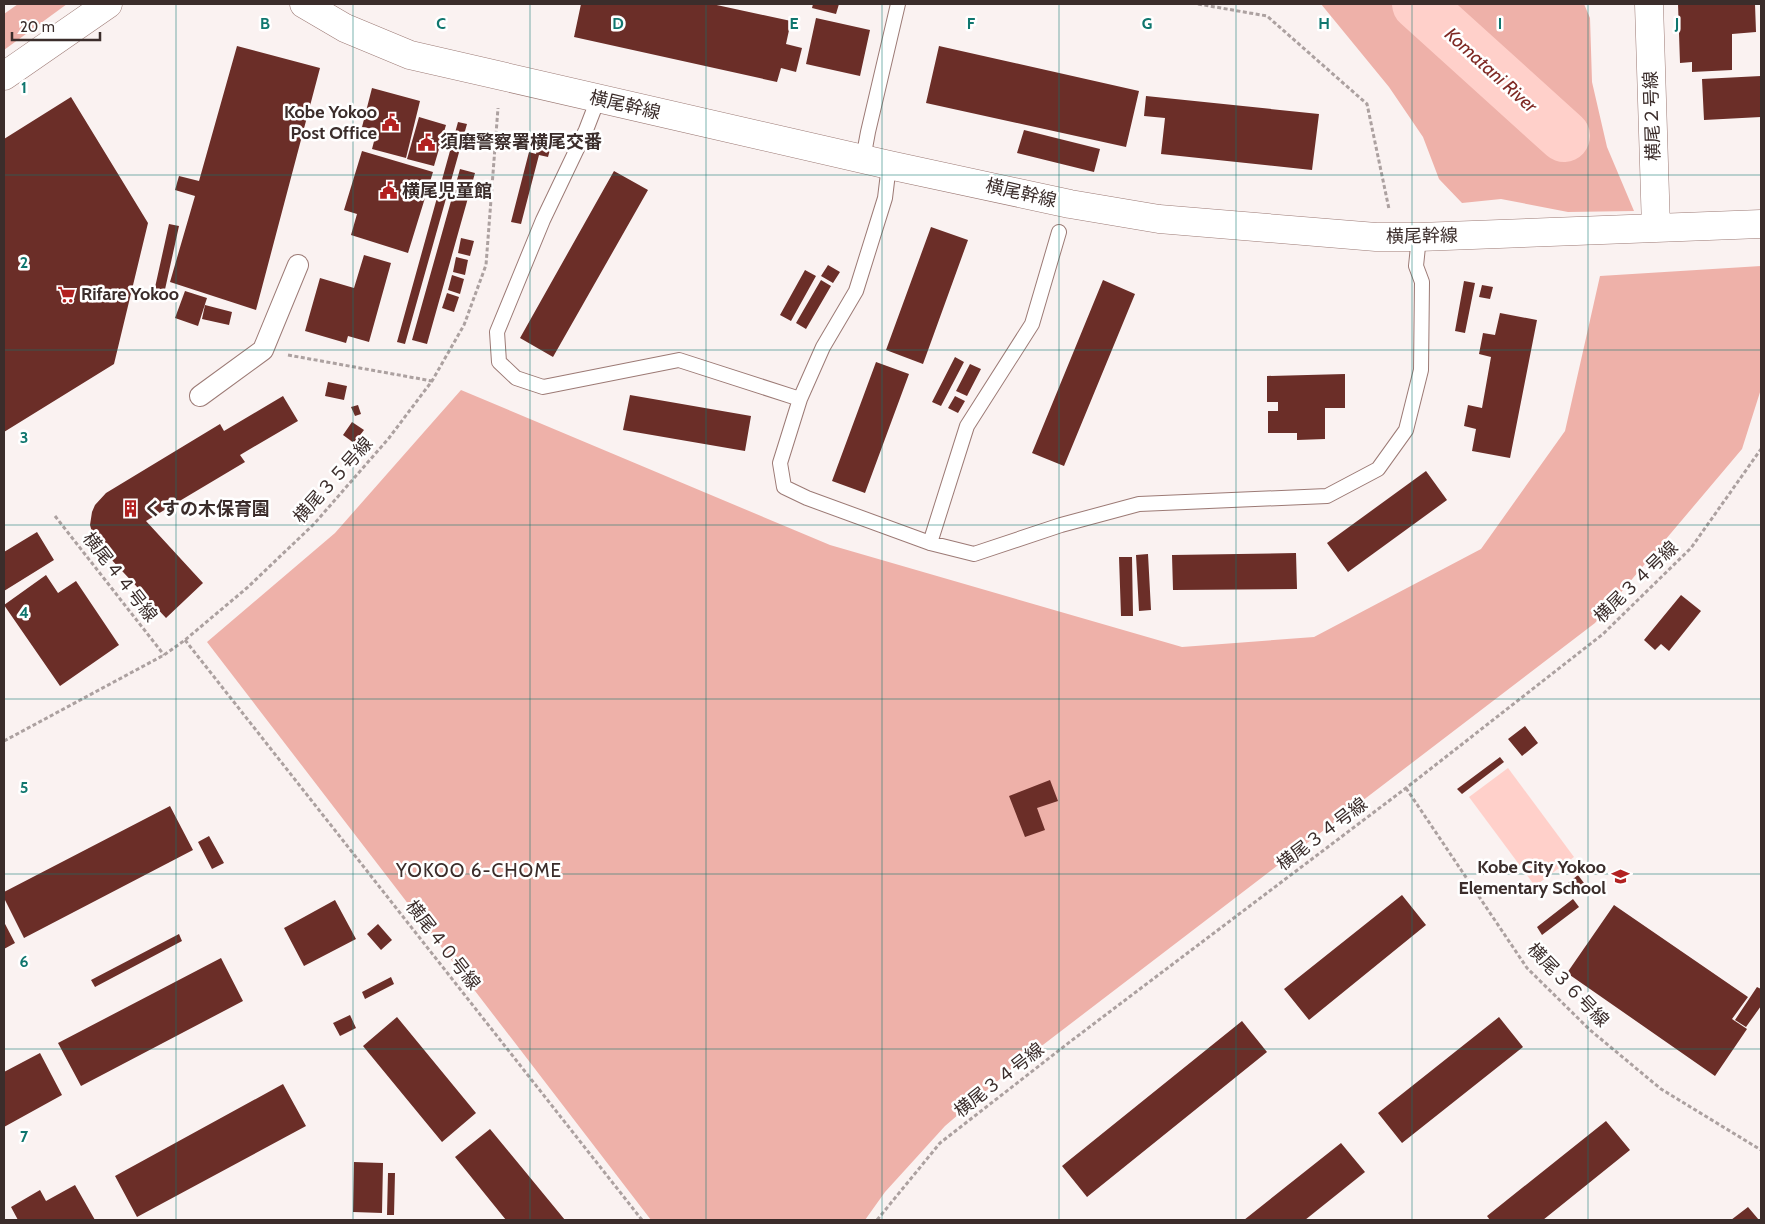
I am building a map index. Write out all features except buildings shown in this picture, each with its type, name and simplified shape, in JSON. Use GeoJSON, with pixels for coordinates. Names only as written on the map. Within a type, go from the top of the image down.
{"type":"FeatureCollection","features":[{"type":"Feature","properties":{"kind":"street"},"geometry":{"type":"LineString","coordinates":[[4,76],[108,4]]}},
{"type":"Feature","properties":{"kind":"street","name":"横尾幹線"},"geometry":{"type":"LineString","coordinates":[[304,4],[345,28],[410,55],[876,162],[1070,204],[1159,219],[1376,237],[1761,224]]}},
{"type":"Feature","properties":{"kind":"street","name":"横尾２号線"},"geometry":{"type":"LineString","coordinates":[[1649,4],[1656,228]]}},
{"type":"Feature","properties":{"kind":"street"},"geometry":{"type":"LineString","coordinates":[[200,396],[263,350],[298,265]]}},
{"type":"Feature","properties":{"kind":"lane"},"geometry":{"type":"LineString","coordinates":[[898,4],[868,132],[885,198],[856,291],[823,347],[800,399],[780,462],[784,487],[807,498],[930,543],[974,554],[1061,525],[1139,504],[1327,496],[1378,469],[1406,430],[1421,370],[1422,282],[1416,266],[1419,237]]}},
{"type":"Feature","properties":{"kind":"lane"},"geometry":{"type":"LineString","coordinates":[[598,99],[586,130],[543,220],[497,332],[499,362],[516,378],[543,387],[679,360],[800,399]]}},
{"type":"Feature","properties":{"kind":"lane"},"geometry":{"type":"LineString","coordinates":[[930,543],[967,426],[1032,324],[1059,232]]}},
{"type":"Feature","properties":{"kind":"path"},"geometry":{"type":"LineString","coordinates":[[1198,4],[1267,16],[1366,104],[1389,210]]}},
{"type":"Feature","properties":{"kind":"path","name":"横尾３５号線"},"geometry":{"type":"LineString","coordinates":[[4,741],[164,655],[185,640],[248,587],[314,524],[389,438],[432,381],[464,325],[486,265],[498,108]]}},
{"type":"Feature","properties":{"kind":"path"},"geometry":{"type":"LineString","coordinates":[[263,350],[432,381]]}},
{"type":"Feature","properties":{"kind":"path","name":"横尾３４号線"},"geometry":{"type":"LineString","coordinates":[[877,1220],[940,1143],[1071,1041],[1406,788],[1603,634],[1691,548],[1761,449]]}},
{"type":"Feature","properties":{"kind":"path","name":"横尾４４号線"},"geometry":{"type":"LineString","coordinates":[[55,516],[164,655]]}},
{"type":"Feature","properties":{"kind":"path","name":"横尾４０号線"},"geometry":{"type":"LineString","coordinates":[[185,640],[642,1220]]}},
{"type":"Feature","properties":{"kind":"path","name":"横尾３６号線"},"geometry":{"type":"LineString","coordinates":[[1406,788],[1526,968],[1590,1030],[1661,1089],[1761,1150]]}},
{"type":"Feature","properties":{"kind":"shaded area"},"geometry":{"type":"Polygon","coordinates":[[[18,4],[67,4],[4,50],[4,14],[18,4]]]}},
{"type":"Feature","properties":{"kind":"shaded area"},"geometry":{"type":"Polygon","coordinates":[[[1321,4],[1584,4],[1590,18],[1592,82],[1607,147],[1634,211],[1568,212],[1501,199],[1462,203],[1439,179],[1423,137],[1389,87],[1321,4]]]}},
{"type":"Feature","properties":{"kind":"shaded area"},"geometry":{"type":"Polygon","coordinates":[[[1761,266],[1761,389],[1742,449],[1595,623],[1014,1067],[945,1126],[885,1192],[865,1220],[651,1220],[207,642],[335,533],[461,390],[830,545],[1182,647],[1314,637],[1481,549],[1565,431],[1600,276],[1761,266]]]}},
{"type":"Feature","properties":{"kind":"shaded area"},"geometry":{"type":"Polygon","coordinates":[[[1508,768],[1574,857],[1535,886],[1469,797],[1508,768]]]}},
{"type":"Feature","properties":{"kind":"waterway","name":"Komatani River"},"geometry":{"type":"LineString","coordinates":[[1418,4],[1564,136]]}},
{"type":"Feature","properties":{"kind":"place","name":"Kobe Yokoo Post Office"},"geometry":{"type":"Point","coordinates":[391,122]}},
{"type":"Feature","properties":{"kind":"place","name":"須磨警察署横尾交番"},"geometry":{"type":"Point","coordinates":[426,142]}},
{"type":"Feature","properties":{"kind":"place","name":"横尾児童館"},"geometry":{"type":"Point","coordinates":[388,191]}},
{"type":"Feature","properties":{"kind":"place","name":"Rifare Yokoo"},"geometry":{"type":"Point","coordinates":[67,294]}},
{"type":"Feature","properties":{"kind":"place","name":"くすの木保育園"},"geometry":{"type":"Point","coordinates":[130,509]}},
{"type":"Feature","properties":{"kind":"place","name":"Kobe City Yokoo Elementary School"},"geometry":{"type":"Point","coordinates":[1620,877]}},
{"type":"Feature","properties":{"kind":"district","name":"YOKOO 6-CHOME"},"geometry":{"type":"Point","coordinates":[479,870]}}]}
